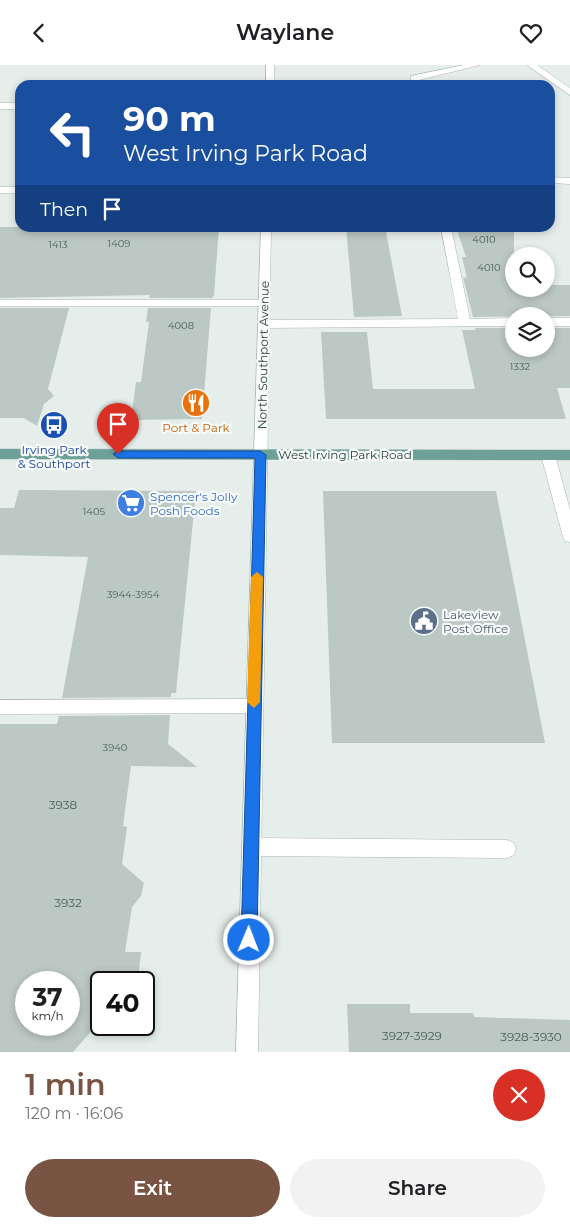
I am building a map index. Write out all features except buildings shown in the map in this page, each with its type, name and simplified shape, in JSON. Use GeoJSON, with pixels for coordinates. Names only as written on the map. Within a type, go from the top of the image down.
{"type":"FeatureCollection","features":[{"type":"Feature","properties":{"kind":"main road","name":"West Irving Park Road"},"geometry":{"type":"LineString","coordinates":[[0,454],[570,455]]}},
{"type":"Feature","properties":{"kind":"street"},"geometry":{"type":"LineString","coordinates":[[270,65],[270,80]]}},
{"type":"Feature","properties":{"kind":"street"},"geometry":{"type":"LineString","coordinates":[[414,80],[414,78],[476,65]]}},
{"type":"Feature","properties":{"kind":"street"},"geometry":{"type":"LineString","coordinates":[[531,65],[553,80]]}},
{"type":"Feature","properties":{"kind":"street"},"geometry":{"type":"LineString","coordinates":[[555,82],[570,92]]}},
{"type":"Feature","properties":{"kind":"street"},"geometry":{"type":"LineString","coordinates":[[0,106],[15,106]]}},
{"type":"Feature","properties":{"kind":"street"},"geometry":{"type":"LineString","coordinates":[[555,181],[570,181]]}},
{"type":"Feature","properties":{"kind":"street"},"geometry":{"type":"LineString","coordinates":[[0,190],[15,190]]}},
{"type":"Feature","properties":{"kind":"street","name":"North Southport Avenue"},"geometry":{"type":"LineString","coordinates":[[247,1052],[266,232]]}},
{"type":"Feature","properties":{"kind":"street"},"geometry":{"type":"LineString","coordinates":[[447,232],[466,323]]}},
{"type":"Feature","properties":{"kind":"street"},"geometry":{"type":"LineString","coordinates":[[0,303],[264,303]]}},
{"type":"Feature","properties":{"kind":"street"},"geometry":{"type":"LineString","coordinates":[[264,324],[505,322]]}},
{"type":"Feature","properties":{"kind":"street"},"geometry":{"type":"LineString","coordinates":[[555,322],[570,322]]}},
{"type":"Feature","properties":{"kind":"street"},"geometry":{"type":"LineString","coordinates":[[548,455],[570,537]]}},
{"type":"Feature","properties":{"kind":"street"},"geometry":{"type":"LineString","coordinates":[[0,707],[254,706]]}},
{"type":"Feature","properties":{"kind":"street"},"geometry":{"type":"LineString","coordinates":[[251,847],[507,849]]}},
{"type":"Feature","properties":{"kind":"slow traffic"},"geometry":{"type":"LineString","coordinates":[[254,702],[257,577]]}},
{"type":"Feature","properties":{"kind":"place","name":"Port & Park"},"geometry":{"type":"Point","coordinates":[196,403]}},
{"type":"Feature","properties":{"kind":"place","name":"Irving Park & Southport"},"geometry":{"type":"Point","coordinates":[54,425]}},
{"type":"Feature","properties":{"kind":"place","name":"Spencer's Jolly Posh Foods"},"geometry":{"type":"Point","coordinates":[131,503]}},
{"type":"Feature","properties":{"kind":"place","name":"Lakeview Post Office"},"geometry":{"type":"Point","coordinates":[424,621]}},
{"type":"Feature","properties":{"kind":"route"},"geometry":{"type":"LineString","coordinates":[[118,454],[260,455],[249,940]]}}]}
